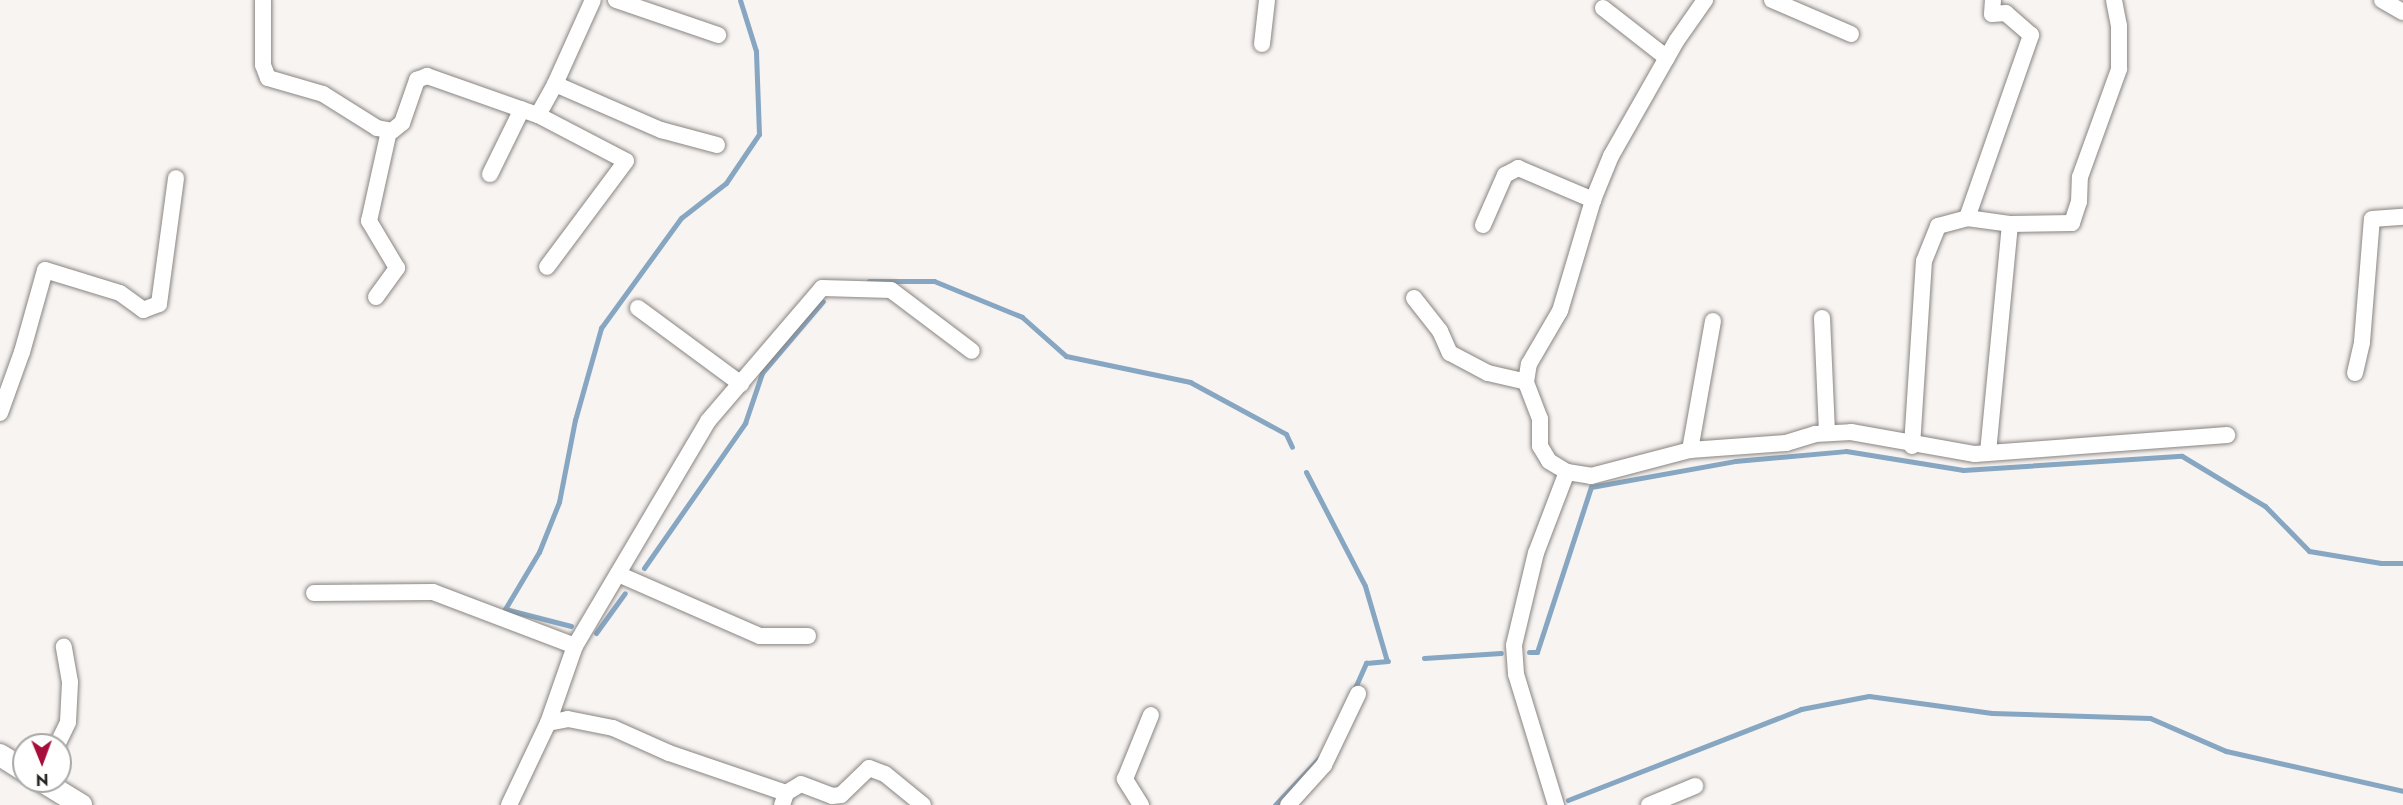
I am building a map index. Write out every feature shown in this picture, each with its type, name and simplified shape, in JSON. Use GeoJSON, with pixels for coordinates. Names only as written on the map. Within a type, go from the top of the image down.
{"type":"FeatureCollection","features":[{"type":"Feature","properties":{"kind":"main road"},"geometry":{"type":"LineString","coordinates":[[62,793],[81,805]]}},
{"type":"Feature","properties":{"kind":"street"},"geometry":{"type":"LineString","coordinates":[[263,0],[263,65],[268,78],[323,94],[377,128],[389,131],[402,123],[417,80],[427,76],[538,115],[626,161],[547,267]]}},
{"type":"Feature","properties":{"kind":"street"},"geometry":{"type":"LineString","coordinates":[[538,115],[555,84],[593,0]]}},
{"type":"Feature","properties":{"kind":"street"},"geometry":{"type":"LineString","coordinates":[[616,0],[718,35]]}},
{"type":"Feature","properties":{"kind":"street"},"geometry":{"type":"LineString","coordinates":[[1262,44],[1267,0]]}},
{"type":"Feature","properties":{"kind":"street"},"geometry":{"type":"LineString","coordinates":[[1705,0],[1667,58],[1611,156],[1593,200],[1560,311],[1529,364],[1526,381],[1540,419],[1540,446],[1550,461],[1567,472],[1591,476],[1690,450],[1786,443],[1827,433],[1851,432],[1912,446],[1988,453],[2227,435]]}},
{"type":"Feature","properties":{"kind":"street"},"geometry":{"type":"LineString","coordinates":[[1772,0],[1851,34]]}},
{"type":"Feature","properties":{"kind":"street"},"geometry":{"type":"LineString","coordinates":[[1967,218],[2031,35],[2006,13],[1992,14],[1993,0]]}},
{"type":"Feature","properties":{"kind":"street"},"geometry":{"type":"LineString","coordinates":[[1912,446],[1923,261],[1938,226],[1967,218],[2010,224],[2072,223],[2079,202],[2080,177],[2119,69],[2119,26],[2114,0]]}},
{"type":"Feature","properties":{"kind":"street"},"geometry":{"type":"LineString","coordinates":[[1603,8],[1667,58]]}},
{"type":"Feature","properties":{"kind":"street"},"geometry":{"type":"LineString","coordinates":[[555,84],[661,130],[717,145]]}},
{"type":"Feature","properties":{"kind":"street"},"geometry":{"type":"LineString","coordinates":[[489,174],[522,109]]}},
{"type":"Feature","properties":{"kind":"street"},"geometry":{"type":"LineString","coordinates":[[376,297],[397,268],[369,221],[389,131]]}},
{"type":"Feature","properties":{"kind":"street"},"geometry":{"type":"LineString","coordinates":[[1483,225],[1505,175],[1518,168],[1593,200]]}},
{"type":"Feature","properties":{"kind":"street"},"geometry":{"type":"LineString","coordinates":[[0,413],[22,352],[45,270],[120,293],[143,310],[159,304],[176,178]]}},
{"type":"Feature","properties":{"kind":"street"},"geometry":{"type":"LineString","coordinates":[[2355,373],[2362,342],[2372,219],[2403,217]]}},
{"type":"Feature","properties":{"kind":"street"},"geometry":{"type":"LineString","coordinates":[[1988,453],[2010,224]]}},
{"type":"Feature","properties":{"kind":"street"},"geometry":{"type":"LineString","coordinates":[[509,805],[548,723],[575,646],[708,422],[822,288],[891,290],[972,351]]}},
{"type":"Feature","properties":{"kind":"street"},"geometry":{"type":"LineString","coordinates":[[1414,298],[1440,331],[1450,353],[1488,373],[1526,381]]}},
{"type":"Feature","properties":{"kind":"street"},"geometry":{"type":"LineString","coordinates":[[638,308],[741,384]]}},
{"type":"Feature","properties":{"kind":"street"},"geometry":{"type":"LineString","coordinates":[[1822,318],[1827,433]]}},
{"type":"Feature","properties":{"kind":"street"},"geometry":{"type":"LineString","coordinates":[[1690,450],[1713,321]]}},
{"type":"Feature","properties":{"kind":"street"},"geometry":{"type":"LineString","coordinates":[[1556,805],[1516,674],[1514,645],[1536,553],[1567,472]]}},
{"type":"Feature","properties":{"kind":"street"},"geometry":{"type":"LineString","coordinates":[[618,573],[760,636],[808,636]]}},
{"type":"Feature","properties":{"kind":"street"},"geometry":{"type":"LineString","coordinates":[[314,593],[433,592],[575,646]]}},
{"type":"Feature","properties":{"kind":"street"},"geometry":{"type":"LineString","coordinates":[[63,733],[68,722],[70,682],[64,647]]}},
{"type":"Feature","properties":{"kind":"street"},"geometry":{"type":"LineString","coordinates":[[1288,805],[1324,765],[1358,694]]}},
{"type":"Feature","properties":{"kind":"street"},"geometry":{"type":"LineString","coordinates":[[1141,805],[1125,779],[1151,715]]}},
{"type":"Feature","properties":{"kind":"street"},"geometry":{"type":"LineString","coordinates":[[548,723],[568,719],[613,728],[784,799],[801,784],[832,796],[841,795],[869,768],[885,774],[923,805]]}},
{"type":"Feature","properties":{"kind":"street"},"geometry":{"type":"LineString","coordinates":[[1649,805],[1695,786]]}},
{"type":"Feature","properties":{"kind":"waterway"},"geometry":{"type":"LineString","coordinates":[[571,626],[505,609],[539,552],[559,502],[575,420],[601,328],[681,218],[726,183],[759,134],[756,51],[740,0]]}},
{"type":"Feature","properties":{"kind":"waterway"},"geometry":{"type":"LineString","coordinates":[[869,281],[934,281],[1022,317],[1066,356],[1190,382],[1286,434],[1292,447]]}},
{"type":"Feature","properties":{"kind":"waterway"},"geometry":{"type":"LineString","coordinates":[[644,568],[745,423],[762,373],[823,301]]}},
{"type":"Feature","properties":{"kind":"waterway"},"geometry":{"type":"LineString","coordinates":[[1529,652],[1537,652],[1591,487],[1735,461],[1846,451],[1963,470],[2182,456],[2265,506],[2309,551],[2381,563],[2403,563]]}},
{"type":"Feature","properties":{"kind":"waterway"},"geometry":{"type":"LineString","coordinates":[[1306,472],[1365,586],[1387,661]]}},
{"type":"Feature","properties":{"kind":"waterway"},"geometry":{"type":"LineString","coordinates":[[596,633],[625,593]]}},
{"type":"Feature","properties":{"kind":"waterway"},"geometry":{"type":"LineString","coordinates":[[1424,658],[1501,653]]}},
{"type":"Feature","properties":{"kind":"waterway"},"geometry":{"type":"LineString","coordinates":[[1354,690],[1366,663],[1388,661]]}},
{"type":"Feature","properties":{"kind":"waterway"},"geometry":{"type":"LineString","coordinates":[[1568,800],[1801,709],[1869,696],[1992,713],[2150,718],[2226,751],[2403,791]]}},
{"type":"Feature","properties":{"kind":"waterway"},"geometry":{"type":"LineString","coordinates":[[1275,805],[1322,755]]}}]}
